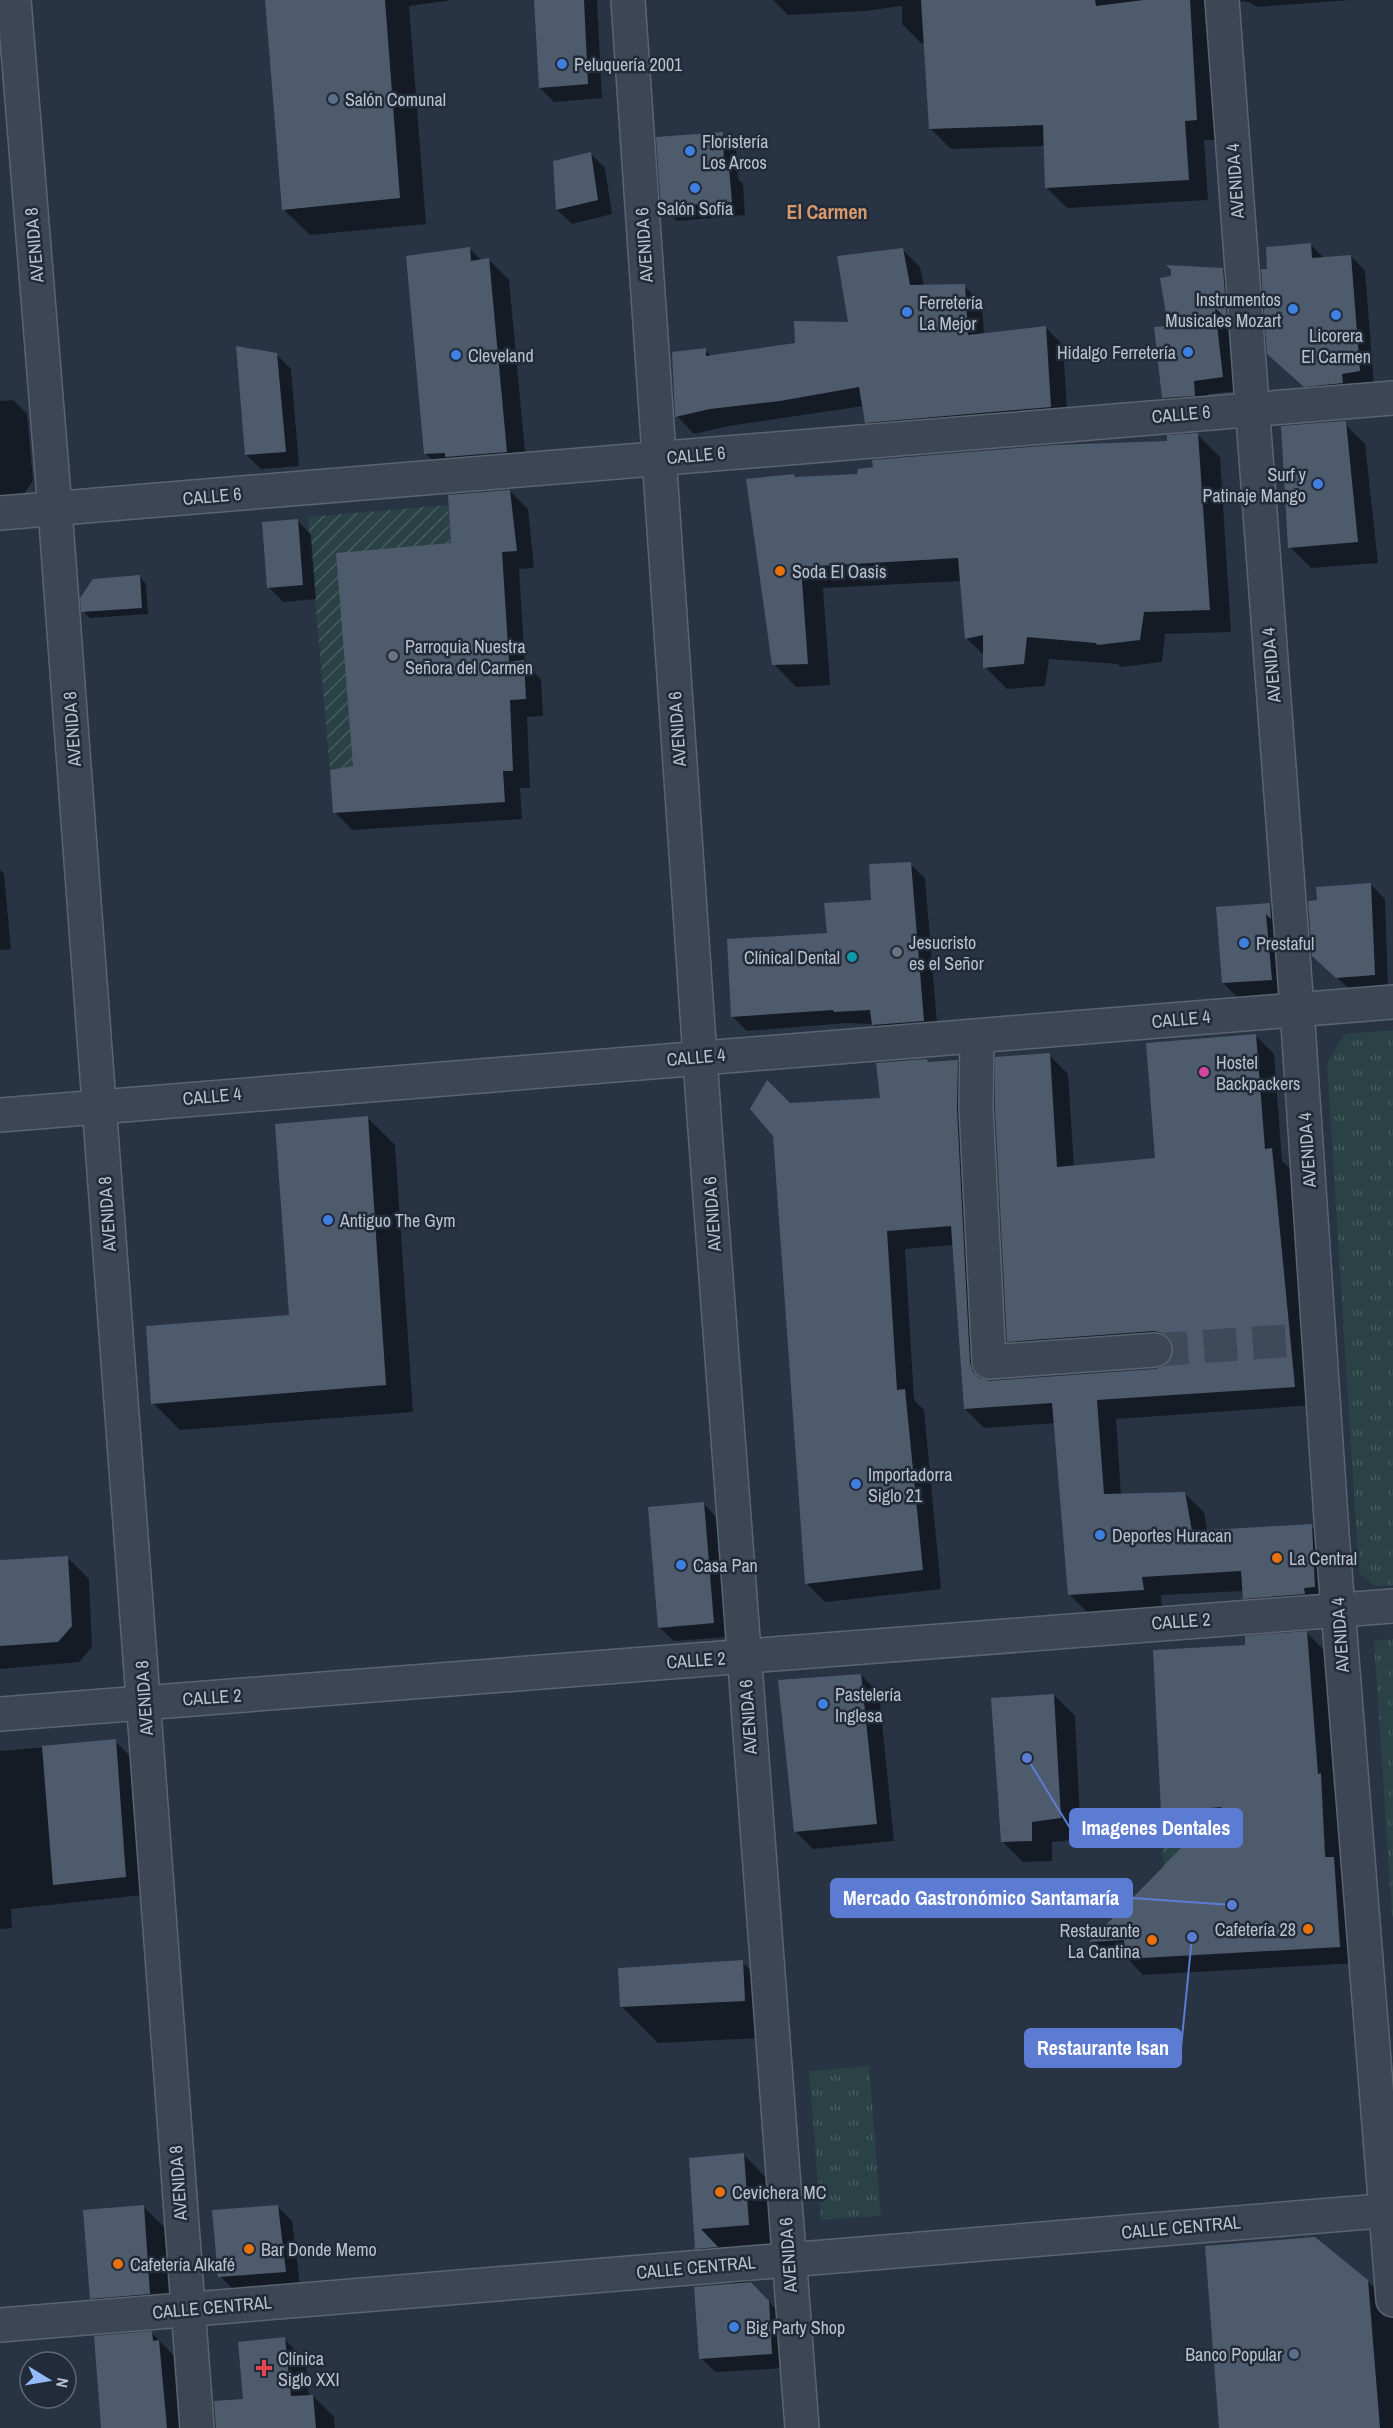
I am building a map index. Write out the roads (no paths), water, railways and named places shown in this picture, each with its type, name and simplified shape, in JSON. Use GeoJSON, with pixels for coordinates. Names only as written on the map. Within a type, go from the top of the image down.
{"type":"FeatureCollection","features":[{"type":"Feature","properties":{"kind":"street","name":"AVENIDA 8"},"geometry":{"type":"LineString","coordinates":[[14,0],[55,509],[196,2428]]}},
{"type":"Feature","properties":{"kind":"street","name":"AVENIDA 6"},"geometry":{"type":"LineString","coordinates":[[628,0],[700,1056],[802,2428]]}},
{"type":"Feature","properties":{"kind":"street","name":"AVENIDA 4"},"geometry":{"type":"LineString","coordinates":[[1222,0],[1297,1009],[1309,1340],[1339,1609],[1390,2211],[1393,2300]]}},
{"type":"Feature","properties":{"kind":"street","name":"CALLE 6"},"geometry":{"type":"LineString","coordinates":[[0,513],[1393,398]]}},
{"type":"Feature","properties":{"kind":"street","name":"CALLE 4"},"geometry":{"type":"LineString","coordinates":[[0,1115],[700,1056],[1393,1002]]}},
{"type":"Feature","properties":{"kind":"street"},"geometry":{"type":"LineString","coordinates":[[977,1036],[976,1108],[989,1362],[1155,1350]]}},
{"type":"Feature","properties":{"kind":"street","name":"CALLE 2"},"geometry":{"type":"LineString","coordinates":[[0,1714],[1393,1606]]}},
{"type":"Feature","properties":{"kind":"street","name":"CALLE CENTRAL"},"geometry":{"type":"LineString","coordinates":[[0,2325],[1390,2211]]}},
{"type":"Feature","properties":{"kind":"tunnel"},"geometry":{"type":"LineString","coordinates":[[1155,1350],[1298,1340]]}},
{"type":"Feature","properties":{"kind":"place","name":"Peluquería 2001"},"geometry":{"type":"Point","coordinates":[562,64]}},
{"type":"Feature","properties":{"kind":"place","name":"Salón Comunal"},"geometry":{"type":"Point","coordinates":[333,99]}},
{"type":"Feature","properties":{"kind":"place","name":"Floristería Los Arcos"},"geometry":{"type":"Point","coordinates":[690,151]}},
{"type":"Feature","properties":{"kind":"place","name":"Salón Sofía"},"geometry":{"type":"Point","coordinates":[695,188]}},
{"type":"Feature","properties":{"kind":"place","name":"Instrumentos Musicales Mozart"},"geometry":{"type":"Point","coordinates":[1293,309]}},
{"type":"Feature","properties":{"kind":"place","name":"Ferretería La Mejor"},"geometry":{"type":"Point","coordinates":[907,312]}},
{"type":"Feature","properties":{"kind":"place","name":"Licorera El Carmen"},"geometry":{"type":"Point","coordinates":[1336,315]}},
{"type":"Feature","properties":{"kind":"place","name":"Hidalgo Ferretería"},"geometry":{"type":"Point","coordinates":[1188,352]}},
{"type":"Feature","properties":{"kind":"place","name":"Cleveland"},"geometry":{"type":"Point","coordinates":[456,355]}},
{"type":"Feature","properties":{"kind":"place","name":"Surf y Patinaje Mango"},"geometry":{"type":"Point","coordinates":[1318,484]}},
{"type":"Feature","properties":{"kind":"place","name":"Soda El Oasis"},"geometry":{"type":"Point","coordinates":[780,571]}},
{"type":"Feature","properties":{"kind":"place","name":"Parroquia Nuestra Señora del Carmen"},"geometry":{"type":"Point","coordinates":[393,656]}},
{"type":"Feature","properties":{"kind":"place","name":"Prestaful"},"geometry":{"type":"Point","coordinates":[1244,943]}},
{"type":"Feature","properties":{"kind":"place","name":"Jesucristo es el Señor"},"geometry":{"type":"Point","coordinates":[897,952]}},
{"type":"Feature","properties":{"kind":"place","name":"Clínical Dental"},"geometry":{"type":"Point","coordinates":[852,957]}},
{"type":"Feature","properties":{"kind":"place","name":"Hostel Backpackers"},"geometry":{"type":"Point","coordinates":[1204,1072]}},
{"type":"Feature","properties":{"kind":"place","name":"Antiguo The Gym"},"geometry":{"type":"Point","coordinates":[328,1220]}},
{"type":"Feature","properties":{"kind":"place","name":"Importadorra Siglo 21"},"geometry":{"type":"Point","coordinates":[856,1484]}},
{"type":"Feature","properties":{"kind":"place","name":"Deportes Huracan"},"geometry":{"type":"Point","coordinates":[1100,1535]}},
{"type":"Feature","properties":{"kind":"place","name":"La Central"},"geometry":{"type":"Point","coordinates":[1277,1558]}},
{"type":"Feature","properties":{"kind":"place","name":"Casa Pan"},"geometry":{"type":"Point","coordinates":[681,1565]}},
{"type":"Feature","properties":{"kind":"place","name":"Pastelería Inglesa"},"geometry":{"type":"Point","coordinates":[823,1704]}},
{"type":"Feature","properties":{"kind":"place","name":"Imagenes Dentales"},"geometry":{"type":"Point","coordinates":[1027,1758]}},
{"type":"Feature","properties":{"kind":"place","name":"Mercado Gastronómico Santamaría"},"geometry":{"type":"Point","coordinates":[1232,1905]}},
{"type":"Feature","properties":{"kind":"place","name":"Cafetería 28"},"geometry":{"type":"Point","coordinates":[1308,1929]}},
{"type":"Feature","properties":{"kind":"place","name":"Restaurante Isan"},"geometry":{"type":"Point","coordinates":[1192,1937]}},
{"type":"Feature","properties":{"kind":"place","name":"Restaurante La Cantina"},"geometry":{"type":"Point","coordinates":[1152,1940]}},
{"type":"Feature","properties":{"kind":"place","name":"Cevichera MC"},"geometry":{"type":"Point","coordinates":[720,2192]}},
{"type":"Feature","properties":{"kind":"place","name":"Bar Donde Memo"},"geometry":{"type":"Point","coordinates":[249,2249]}},
{"type":"Feature","properties":{"kind":"place","name":"Cafetería Alkafé"},"geometry":{"type":"Point","coordinates":[118,2264]}},
{"type":"Feature","properties":{"kind":"place","name":"Big Party Shop"},"geometry":{"type":"Point","coordinates":[734,2327]}},
{"type":"Feature","properties":{"kind":"place","name":"Banco Popular"},"geometry":{"type":"Point","coordinates":[1294,2354]}},
{"type":"Feature","properties":{"kind":"place","name":"Clínica Siglo XXI"},"geometry":{"type":"Point","coordinates":[264,2368]}},
{"type":"Feature","properties":{"kind":"district","name":"El Carmen"},"geometry":{"type":"Point","coordinates":[827,211]}}]}
